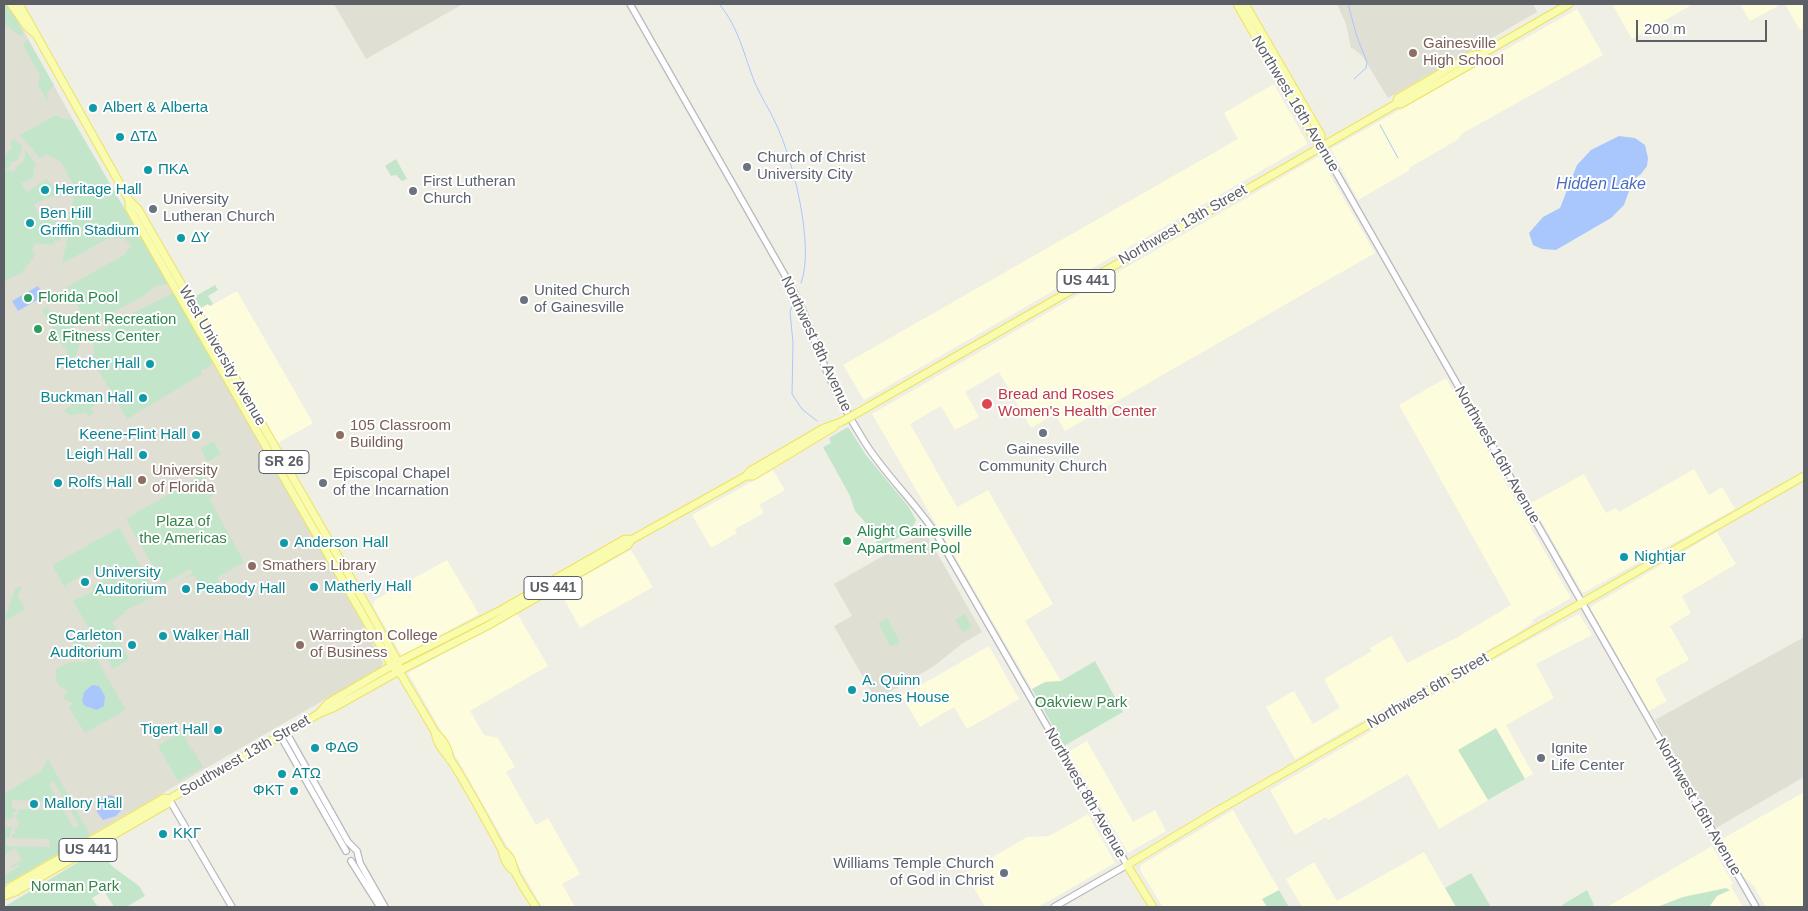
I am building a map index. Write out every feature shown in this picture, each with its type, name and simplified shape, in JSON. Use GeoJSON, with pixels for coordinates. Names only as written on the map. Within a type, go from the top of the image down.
{"type":"FeatureCollection","features":[{"type":"Feature","properties":{"kind":"main road","name":"West University Avenue"},"geometry":{"type":"LineString","coordinates":[[11,4],[27,27],[34,33],[129,200],[129,208],[435,732],[442,737],[449,750],[450,760],[502,850],[503,858],[509,868],[515,872],[536,907]]}},
{"type":"Feature","properties":{"kind":"main road","name":"West University Avenue"},"geometry":{"type":"LineString","coordinates":[[20,4],[33,26],[34,33]]}},
{"type":"Feature","properties":{"kind":"main road","name":"Northwest 16th Avenue"},"geometry":{"type":"LineString","coordinates":[[1237,4],[1258,33]]}},
{"type":"Feature","properties":{"kind":"main road","name":"Northwest 16th Avenue"},"geometry":{"type":"LineString","coordinates":[[1245,4],[1258,33]]}},
{"type":"Feature","properties":{"kind":"main road","name":"Northwest 13th Street"},"geometry":{"type":"LineString","coordinates":[[396,666],[493,614],[624,539],[631,540],[746,476],[753,476],[822,436],[841,422],[1321,146],[1473,63],[1482,54],[1569,4]]}},
{"type":"Feature","properties":{"kind":"main road"},"geometry":{"type":"LineString","coordinates":[[1258,33],[1320,135],[1321,146]]}},
{"type":"Feature","properties":{"kind":"main road","name":"Northwest 13th Street"},"geometry":{"type":"LineString","coordinates":[[1396,104],[1398,98],[1470,56],[1482,54]]}},
{"type":"Feature","properties":{"kind":"main road"},"geometry":{"type":"LineString","coordinates":[[1431,87],[1433,82],[1464,64],[1470,56]]}},
{"type":"Feature","properties":{"kind":"main road","name":"Northwest 6th Street"},"geometry":{"type":"LineString","coordinates":[[1127,865],[1217,810],[1804,476]]}},
{"type":"Feature","properties":{"kind":"main road","name":"Southwest 13th Street"},"geometry":{"type":"LineString","coordinates":[[4,894],[15,892],[156,811],[167,804],[169,799],[320,713],[328,702],[396,666]]}},
{"type":"Feature","properties":{"kind":"main road","name":"Northwest 8th Avenue"},"geometry":{"type":"LineString","coordinates":[[1127,865],[1153,907]]}},
{"type":"Feature","properties":{"kind":"street","name":"Northwest 8th Avenue"},"geometry":{"type":"LineString","coordinates":[[630,4],[804,309],[830,378],[854,424],[874,457],[938,537],[1127,865]]}},
{"type":"Feature","properties":{"kind":"street","name":"Northwest 16th Avenue"},"geometry":{"type":"LineString","coordinates":[[1321,146],[1581,604],[1756,907]]}},
{"type":"Feature","properties":{"kind":"street"},"geometry":{"type":"LineString","coordinates":[[283,733],[352,848],[357,851],[385,907]]}},
{"type":"Feature","properties":{"kind":"street"},"geometry":{"type":"LineString","coordinates":[[283,733],[346,851],[346,858],[351,861],[380,907]]}},
{"type":"Feature","properties":{"kind":"street"},"geometry":{"type":"LineString","coordinates":[[169,799],[232,907]]}},
{"type":"Feature","properties":{"kind":"street"},"geometry":{"type":"LineString","coordinates":[[346,851],[352,848]]}},
{"type":"Feature","properties":{"kind":"street"},"geometry":{"type":"LineString","coordinates":[[351,861],[358,856]]}},
{"type":"Feature","properties":{"kind":"street","name":"Northwest 6th Street"},"geometry":{"type":"LineString","coordinates":[[1054,907],[1127,865]]}},
{"type":"Feature","properties":{"kind":"shaded area","name":"University of Florida"},"geometry":{"type":"Polygon","coordinates":[[[4,4],[9,4],[73,120],[352,603],[383,663],[381,667],[4,885],[4,4]]]}},
{"type":"Feature","properties":{"kind":"shaded area"},"geometry":{"type":"Polygon","coordinates":[[[334,4],[463,4],[366,59],[334,4]]]}},
{"type":"Feature","properties":{"kind":"shaded area","name":"Gainesville High School"},"geometry":{"type":"Polygon","coordinates":[[[1337,4],[1533,4],[1537,12],[1388,98],[1363,57],[1351,48],[1346,24],[1337,4]]]}},
{"type":"Feature","properties":{"kind":"shaded area"},"geometry":{"type":"Polygon","coordinates":[[[1612,4],[1693,4],[1632,39],[1612,4]]]}},
{"type":"Feature","properties":{"kind":"shaded area"},"geometry":{"type":"Polygon","coordinates":[[[1740,4],[1777,4],[1778,6],[1750,21],[1740,4]]]}},
{"type":"Feature","properties":{"kind":"shaded area"},"geometry":{"type":"Polygon","coordinates":[[[1785,4],[1804,4],[1804,28],[1800,30],[1785,4]]]}},
{"type":"Feature","properties":{"kind":"shaded area"},"geometry":{"type":"Polygon","coordinates":[[[1577,9],[1603,55],[1463,133],[1457,140],[1409,168],[1410,170],[1358,200],[1331,149],[1577,9]]]}},
{"type":"Feature","properties":{"kind":"shaded area"},"geometry":{"type":"Polygon","coordinates":[[[1274,84],[1307,143],[1306,145],[864,400],[843,365],[1238,139],[1224,113],[1274,84]]]}},
{"type":"Feature","properties":{"kind":"shaded area"},"geometry":{"type":"Polygon","coordinates":[[[1319,156],[1375,253],[1065,431],[1055,414],[1031,428],[999,372],[965,392],[979,417],[955,430],[941,406],[910,424],[957,507],[988,490],[1053,604],[1025,621],[1061,681],[1045,682],[1032,689],[872,414],[1319,156]]]}},
{"type":"Feature","properties":{"kind":"shaded area"},"geometry":{"type":"Polygon","coordinates":[[[237,291],[313,423],[278,443],[201,308],[208,304],[210,306],[237,291]]]}},
{"type":"Feature","properties":{"kind":"shaded area"},"geometry":{"type":"Polygon","coordinates":[[[1446,378],[1571,598],[1532,620],[1533,622],[1518,633],[1295,759],[1266,707],[1294,691],[1313,724],[1340,708],[1324,679],[1372,651],[1370,648],[1391,636],[1407,663],[1456,638],[1511,605],[1399,405],[1446,378]]]}},
{"type":"Feature","properties":{"kind":"shaded area"},"geometry":{"type":"Polygon","coordinates":[[[1694,469],[1709,495],[1722,487],[1735,509],[1585,592],[1582,592],[1531,503],[1584,474],[1606,513],[1616,508],[1619,512],[1694,469]]]}},
{"type":"Feature","properties":{"kind":"shaded area"},"geometry":{"type":"Polygon","coordinates":[[[773,470],[785,490],[759,505],[764,513],[735,529],[737,533],[711,548],[692,515],[773,470]]]}},
{"type":"Feature","properties":{"kind":"shaded area"},"geometry":{"type":"Polygon","coordinates":[[[925,532],[982,632],[963,643],[934,666],[876,700],[834,626],[852,616],[834,584],[925,532]]]}},
{"type":"Feature","properties":{"kind":"shaded area"},"geometry":{"type":"Polygon","coordinates":[[[1717,532],[1736,564],[1682,596],[1691,613],[1670,626],[1689,660],[1655,679],[1667,701],[1649,711],[1591,609],[1592,606],[1717,532]]]}},
{"type":"Feature","properties":{"kind":"shaded area"},"geometry":{"type":"Polygon","coordinates":[[[631,550],[653,587],[580,628],[559,590],[631,550]]]}},
{"type":"Feature","properties":{"kind":"shaded area"},"geometry":{"type":"Polygon","coordinates":[[[447,560],[479,614],[402,656],[373,606],[375,600],[447,560]]]}},
{"type":"Feature","properties":{"kind":"shaded area"},"geometry":{"type":"Polygon","coordinates":[[[1579,614],[1592,635],[1536,664],[1554,698],[1506,725],[1533,774],[1439,829],[1408,774],[1328,820],[1326,817],[1295,835],[1270,790],[1523,643],[1579,614]]]}},
{"type":"Feature","properties":{"kind":"shaded area"},"geometry":{"type":"Polygon","coordinates":[[[518,615],[548,666],[470,711],[484,735],[498,738],[515,767],[506,772],[536,825],[548,818],[580,874],[562,884],[575,907],[542,907],[408,673],[518,615]]]}},
{"type":"Feature","properties":{"kind":"shaded area"},"geometry":{"type":"Polygon","coordinates":[[[1804,637],[1804,777],[1716,828],[1655,720],[1804,637]]]}},
{"type":"Feature","properties":{"kind":"shaded area"},"geometry":{"type":"Polygon","coordinates":[[[989,646],[1019,699],[967,729],[954,707],[920,727],[902,696],[989,646]]]}},
{"type":"Feature","properties":{"kind":"shaded area"},"geometry":{"type":"Polygon","coordinates":[[[1087,741],[1133,822],[1155,810],[1166,831],[1128,853],[1068,752],[1087,741]]]}},
{"type":"Feature","properties":{"kind":"shaded area"},"geometry":{"type":"Polygon","coordinates":[[[1804,792],[1804,907],[1766,907],[1753,885],[1743,876],[1722,839],[1804,792]]]}},
{"type":"Feature","properties":{"kind":"shaded area"},"geometry":{"type":"Polygon","coordinates":[[[1233,810],[1289,907],[1163,907],[1140,870],[1141,865],[1233,810]]]}},
{"type":"Feature","properties":{"kind":"shaded area"},"geometry":{"type":"Polygon","coordinates":[[[1088,814],[1115,863],[1038,907],[985,907],[965,873],[1027,837],[1049,836],[1088,814]]]}},
{"type":"Feature","properties":{"kind":"shaded area"},"geometry":{"type":"Polygon","coordinates":[[[1712,846],[1733,884],[1730,885],[1743,907],[1607,907],[1712,846]]]}},
{"type":"Feature","properties":{"kind":"shaded area"},"geometry":{"type":"Polygon","coordinates":[[[1424,852],[1456,907],[1302,907],[1286,879],[1314,862],[1337,901],[1424,852]]]}},
{"type":"Feature","properties":{"kind":"green space"},"geometry":{"type":"Polygon","coordinates":[[[4,4],[9,4],[24,35],[20,36],[4,23],[4,4]]]}},
{"type":"Feature","properties":{"kind":"green space"},"geometry":{"type":"Polygon","coordinates":[[[27,39],[54,85],[47,93],[48,102],[38,85],[40,75],[23,45],[27,39]]]}},
{"type":"Feature","properties":{"kind":"green space"},"geometry":{"type":"Polygon","coordinates":[[[56,115],[62,119],[73,120],[168,284],[154,286],[148,293],[89,326],[67,287],[126,254],[126,251],[132,247],[124,238],[115,239],[112,236],[62,264],[70,225],[67,224],[76,189],[61,162],[47,154],[40,158],[20,135],[56,115]]]}},
{"type":"Feature","properties":{"kind":"green space"},"geometry":{"type":"Polygon","coordinates":[[[15,139],[22,147],[18,160],[11,162],[9,169],[4,168],[4,160],[8,150],[11,150],[11,140],[15,139]]]}},
{"type":"Feature","properties":{"kind":"green space","name":"Ben Hill Griffin Stadium"},"geometry":{"type":"Polygon","coordinates":[[[26,151],[37,166],[33,168],[34,175],[32,179],[21,183],[27,192],[46,179],[54,186],[53,191],[55,195],[34,204],[38,214],[48,206],[55,208],[59,214],[56,223],[51,226],[44,225],[43,232],[51,234],[58,228],[64,230],[60,242],[55,240],[53,245],[35,243],[32,251],[36,254],[22,272],[4,282],[4,169],[15,172],[17,166],[23,163],[26,151]]]}},
{"type":"Feature","properties":{"kind":"green space"},"geometry":{"type":"Polygon","coordinates":[[[396,159],[407,179],[402,181],[396,175],[391,176],[385,166],[396,159]]]}},
{"type":"Feature","properties":{"kind":"green space"},"geometry":{"type":"Polygon","coordinates":[[[215,285],[218,290],[208,296],[213,304],[210,306],[208,304],[201,308],[194,297],[215,285]]]}},
{"type":"Feature","properties":{"kind":"green space"},"geometry":{"type":"Polygon","coordinates":[[[173,293],[213,363],[206,369],[201,370],[202,374],[127,419],[92,359],[94,352],[92,342],[98,335],[117,321],[173,293]]]}},
{"type":"Feature","properties":{"kind":"green space"},"geometry":{"type":"Polygon","coordinates":[[[47,307],[55,321],[67,315],[81,340],[77,353],[70,360],[66,352],[68,351],[65,346],[63,347],[50,324],[53,322],[51,320],[48,321],[42,310],[47,307]]]}},
{"type":"Feature","properties":{"kind":"green space"},"geometry":{"type":"Polygon","coordinates":[[[85,397],[97,404],[91,408],[94,413],[89,416],[86,412],[71,416],[64,410],[85,397]]]}},
{"type":"Feature","properties":{"kind":"green space"},"geometry":{"type":"Polygon","coordinates":[[[848,427],[866,455],[908,506],[916,520],[906,533],[879,546],[864,521],[855,511],[850,496],[823,447],[831,443],[829,438],[848,427]]]}},
{"type":"Feature","properties":{"kind":"green space"},"geometry":{"type":"Polygon","coordinates":[[[213,441],[221,454],[207,462],[201,448],[213,441]]]}},
{"type":"Feature","properties":{"kind":"green space","name":"Plaza of the Americas"},"geometry":{"type":"Polygon","coordinates":[[[202,475],[213,496],[209,498],[244,562],[218,577],[219,583],[204,592],[202,589],[194,595],[193,593],[202,588],[194,575],[183,579],[193,573],[190,569],[163,584],[126,519],[202,475]]]}},
{"type":"Feature","properties":{"kind":"green space"},"geometry":{"type":"Polygon","coordinates":[[[119,528],[157,595],[124,611],[125,613],[112,622],[122,639],[119,641],[129,659],[113,669],[53,567],[54,564],[119,528]],[[107,564],[86,577],[83,574],[65,586],[73,601],[93,591],[92,586],[114,575],[114,566],[109,567],[107,564]]]}},
{"type":"Feature","properties":{"kind":"green space"},"geometry":{"type":"Polygon","coordinates":[[[21,586],[22,588],[17,595],[25,609],[4,621],[15,589],[21,586]]]}},
{"type":"Feature","properties":{"kind":"green space"},"geometry":{"type":"Polygon","coordinates":[[[965,614],[972,627],[963,632],[955,619],[965,614]]]}},
{"type":"Feature","properties":{"kind":"green space"},"geometry":{"type":"Polygon","coordinates":[[[887,618],[900,642],[891,647],[878,623],[887,618]]]}},
{"type":"Feature","properties":{"kind":"green space"},"geometry":{"type":"Polygon","coordinates":[[[82,634],[126,710],[85,733],[69,708],[72,703],[65,699],[62,701],[68,691],[59,685],[55,676],[57,668],[71,662],[87,662],[87,653],[78,650],[71,640],[82,634]]]}},
{"type":"Feature","properties":{"kind":"green space","name":"Oakview Park"},"geometry":{"type":"Polygon","coordinates":[[[1095,661],[1123,712],[1064,746],[1032,689],[1045,682],[1061,681],[1095,661]]]}},
{"type":"Feature","properties":{"kind":"green space"},"geometry":{"type":"Polygon","coordinates":[[[1496,728],[1525,779],[1488,800],[1458,750],[1496,728]]]}},
{"type":"Feature","properties":{"kind":"green space"},"geometry":{"type":"Polygon","coordinates":[[[180,733],[185,736],[190,749],[192,748],[203,767],[178,781],[158,746],[180,733]]]}},
{"type":"Feature","properties":{"kind":"green space"},"geometry":{"type":"Polygon","coordinates":[[[48,759],[90,835],[4,885],[4,876],[20,866],[17,865],[4,870],[22,860],[15,848],[4,855],[4,827],[12,827],[9,838],[6,838],[6,846],[50,847],[50,839],[12,838],[12,834],[15,834],[15,828],[19,827],[19,819],[15,819],[19,809],[56,810],[56,802],[12,800],[12,808],[16,809],[16,812],[13,812],[12,819],[4,819],[4,794],[41,771],[48,759]],[[53,780],[49,785],[74,829],[79,825],[53,780]]]}},
{"type":"Feature","properties":{"kind":"green space","name":"Norman Park"},"geometry":{"type":"Polygon","coordinates":[[[98,850],[113,867],[139,886],[145,896],[126,907],[114,907],[104,891],[92,898],[98,907],[4,907],[98,850]]]}},
{"type":"Feature","properties":{"kind":"green space"},"geometry":{"type":"Polygon","coordinates":[[[1471,873],[1491,907],[1456,907],[1445,888],[1471,873]]]}},
{"type":"Feature","properties":{"kind":"green space"},"geometry":{"type":"Polygon","coordinates":[[[1726,888],[1730,890],[1717,896],[1709,907],[1657,907],[1683,897],[1726,888]]]}},
{"type":"Feature","properties":{"kind":"green space"},"geometry":{"type":"Polygon","coordinates":[[[1279,890],[1289,907],[1267,907],[1262,899],[1279,890]]]}},
{"type":"Feature","properties":{"kind":"green space"},"geometry":{"type":"Polygon","coordinates":[[[1587,890],[1594,905],[1590,907],[1563,907],[1562,905],[1587,890]]]}},
{"type":"Feature","properties":{"kind":"water","name":"Hidden Lake"},"geometry":{"type":"Polygon","coordinates":[[[1619,136],[1635,138],[1645,145],[1648,158],[1647,166],[1633,180],[1624,205],[1611,218],[1556,250],[1542,249],[1533,245],[1529,233],[1543,217],[1560,208],[1577,165],[1591,150],[1619,136]]]}},
{"type":"Feature","properties":{"kind":"water","name":"Florida Pool"},"geometry":{"type":"Polygon","coordinates":[[[38,286],[44,296],[18,311],[12,301],[38,286]]]}},
{"type":"Feature","properties":{"kind":"water"},"geometry":{"type":"Polygon","coordinates":[[[92,685],[99,686],[105,696],[104,706],[97,710],[85,706],[82,702],[84,692],[92,685]]]}},
{"type":"Feature","properties":{"kind":"water"},"geometry":{"type":"Polygon","coordinates":[[[110,795],[119,799],[124,807],[116,816],[103,820],[97,812],[96,803],[101,798],[110,795]]]}},
{"type":"Feature","properties":{"kind":"waterway"},"geometry":{"type":"LineString","coordinates":[[719,4],[732,22],[755,83],[783,139],[789,159],[804,226],[805,267],[801,283]]}},
{"type":"Feature","properties":{"kind":"waterway"},"geometry":{"type":"LineString","coordinates":[[1348,4],[1357,37],[1367,62],[1366,68],[1354,79]]}},
{"type":"Feature","properties":{"kind":"waterway"},"geometry":{"type":"LineString","coordinates":[[1380,125],[1398,158]]}},
{"type":"Feature","properties":{"kind":"waterway"},"geometry":{"type":"LineString","coordinates":[[792,306],[790,312],[793,343],[792,394],[802,409],[817,421]]}},
{"type":"Feature","properties":{"kind":"place","name":"Gainesville High School"},"geometry":{"type":"Point","coordinates":[1413,53]}},
{"type":"Feature","properties":{"kind":"place","name":"Albert & Alberta"},"geometry":{"type":"Point","coordinates":[93,108]}},
{"type":"Feature","properties":{"kind":"place","name":"ΔΤΔ"},"geometry":{"type":"Point","coordinates":[120,137]}},
{"type":"Feature","properties":{"kind":"place","name":"Church of Christ University City"},"geometry":{"type":"Point","coordinates":[747,167]}},
{"type":"Feature","properties":{"kind":"place","name":"ΠΚΑ"},"geometry":{"type":"Point","coordinates":[148,170]}},
{"type":"Feature","properties":{"kind":"place","name":"Heritage Hall"},"geometry":{"type":"Point","coordinates":[45,190]}},
{"type":"Feature","properties":{"kind":"place","name":"First Lutheran Church"},"geometry":{"type":"Point","coordinates":[413,191]}},
{"type":"Feature","properties":{"kind":"place","name":"University Lutheran Church"},"geometry":{"type":"Point","coordinates":[153,209]}},
{"type":"Feature","properties":{"kind":"place","name":"Ben Hill Griffin Stadium"},"geometry":{"type":"Point","coordinates":[30,223]}},
{"type":"Feature","properties":{"kind":"place","name":"ΔΥ"},"geometry":{"type":"Point","coordinates":[181,238]}},
{"type":"Feature","properties":{"kind":"place","name":"Florida Pool"},"geometry":{"type":"Point","coordinates":[28,298]}},
{"type":"Feature","properties":{"kind":"place","name":"United Church of Gainesville"},"geometry":{"type":"Point","coordinates":[524,300]}},
{"type":"Feature","properties":{"kind":"place","name":"Student Recreation & Fitness Center"},"geometry":{"type":"Point","coordinates":[38,329]}},
{"type":"Feature","properties":{"kind":"place","name":"Fletcher Hall"},"geometry":{"type":"Point","coordinates":[150,364]}},
{"type":"Feature","properties":{"kind":"place","name":"Buckman Hall"},"geometry":{"type":"Point","coordinates":[143,398]}},
{"type":"Feature","properties":{"kind":"place","name":"Bread and Roses Women's Health Center"},"geometry":{"type":"Point","coordinates":[987,404]}},
{"type":"Feature","properties":{"kind":"place","name":"Gainesville Community Church"},"geometry":{"type":"Point","coordinates":[1043,433]}},
{"type":"Feature","properties":{"kind":"place","name":"Keene-Flint Hall"},"geometry":{"type":"Point","coordinates":[196,435]}},
{"type":"Feature","properties":{"kind":"place","name":"105 Classroom Building"},"geometry":{"type":"Point","coordinates":[340,435]}},
{"type":"Feature","properties":{"kind":"place","name":"Leigh Hall"},"geometry":{"type":"Point","coordinates":[143,455]}},
{"type":"Feature","properties":{"kind":"place","name":"University of Florida"},"geometry":{"type":"Point","coordinates":[142,480]}},
{"type":"Feature","properties":{"kind":"place","name":"Rolfs Hall"},"geometry":{"type":"Point","coordinates":[58,483]}},
{"type":"Feature","properties":{"kind":"place","name":"Episcopal Chapel of the Incarnation"},"geometry":{"type":"Point","coordinates":[323,483]}},
{"type":"Feature","properties":{"kind":"place","name":"Alight Gainesville Apartment Pool"},"geometry":{"type":"Point","coordinates":[847,541]}},
{"type":"Feature","properties":{"kind":"place","name":"Anderson Hall"},"geometry":{"type":"Point","coordinates":[284,543]}},
{"type":"Feature","properties":{"kind":"place","name":"Nightjar"},"geometry":{"type":"Point","coordinates":[1624,557]}},
{"type":"Feature","properties":{"kind":"place","name":"Smathers Library"},"geometry":{"type":"Point","coordinates":[252,566]}},
{"type":"Feature","properties":{"kind":"place","name":"University Auditorium"},"geometry":{"type":"Point","coordinates":[85,582]}},
{"type":"Feature","properties":{"kind":"place","name":"Matherly Hall"},"geometry":{"type":"Point","coordinates":[314,587]}},
{"type":"Feature","properties":{"kind":"place","name":"Peabody Hall"},"geometry":{"type":"Point","coordinates":[186,589]}},
{"type":"Feature","properties":{"kind":"place","name":"Walker Hall"},"geometry":{"type":"Point","coordinates":[163,636]}},
{"type":"Feature","properties":{"kind":"place","name":"Carleton Auditorium"},"geometry":{"type":"Point","coordinates":[132,645]}},
{"type":"Feature","properties":{"kind":"place","name":"Warrington College of Business"},"geometry":{"type":"Point","coordinates":[300,645]}},
{"type":"Feature","properties":{"kind":"place","name":"A. Quinn Jones House"},"geometry":{"type":"Point","coordinates":[852,690]}},
{"type":"Feature","properties":{"kind":"place","name":"Tigert Hall"},"geometry":{"type":"Point","coordinates":[218,730]}},
{"type":"Feature","properties":{"kind":"place","name":"ΦΔΘ"},"geometry":{"type":"Point","coordinates":[315,748]}},
{"type":"Feature","properties":{"kind":"place","name":"Ignite Life Center"},"geometry":{"type":"Point","coordinates":[1541,758]}},
{"type":"Feature","properties":{"kind":"place","name":"ΑΤΩ"},"geometry":{"type":"Point","coordinates":[282,774]}},
{"type":"Feature","properties":{"kind":"place","name":"ΦΚΤ"},"geometry":{"type":"Point","coordinates":[294,791]}},
{"type":"Feature","properties":{"kind":"place","name":"Mallory Hall"},"geometry":{"type":"Point","coordinates":[34,804]}},
{"type":"Feature","properties":{"kind":"place","name":"ΚΚΓ"},"geometry":{"type":"Point","coordinates":[163,834]}},
{"type":"Feature","properties":{"kind":"place","name":"Williams Temple Church of God in Christ"},"geometry":{"type":"Point","coordinates":[1004,873]}}]}
